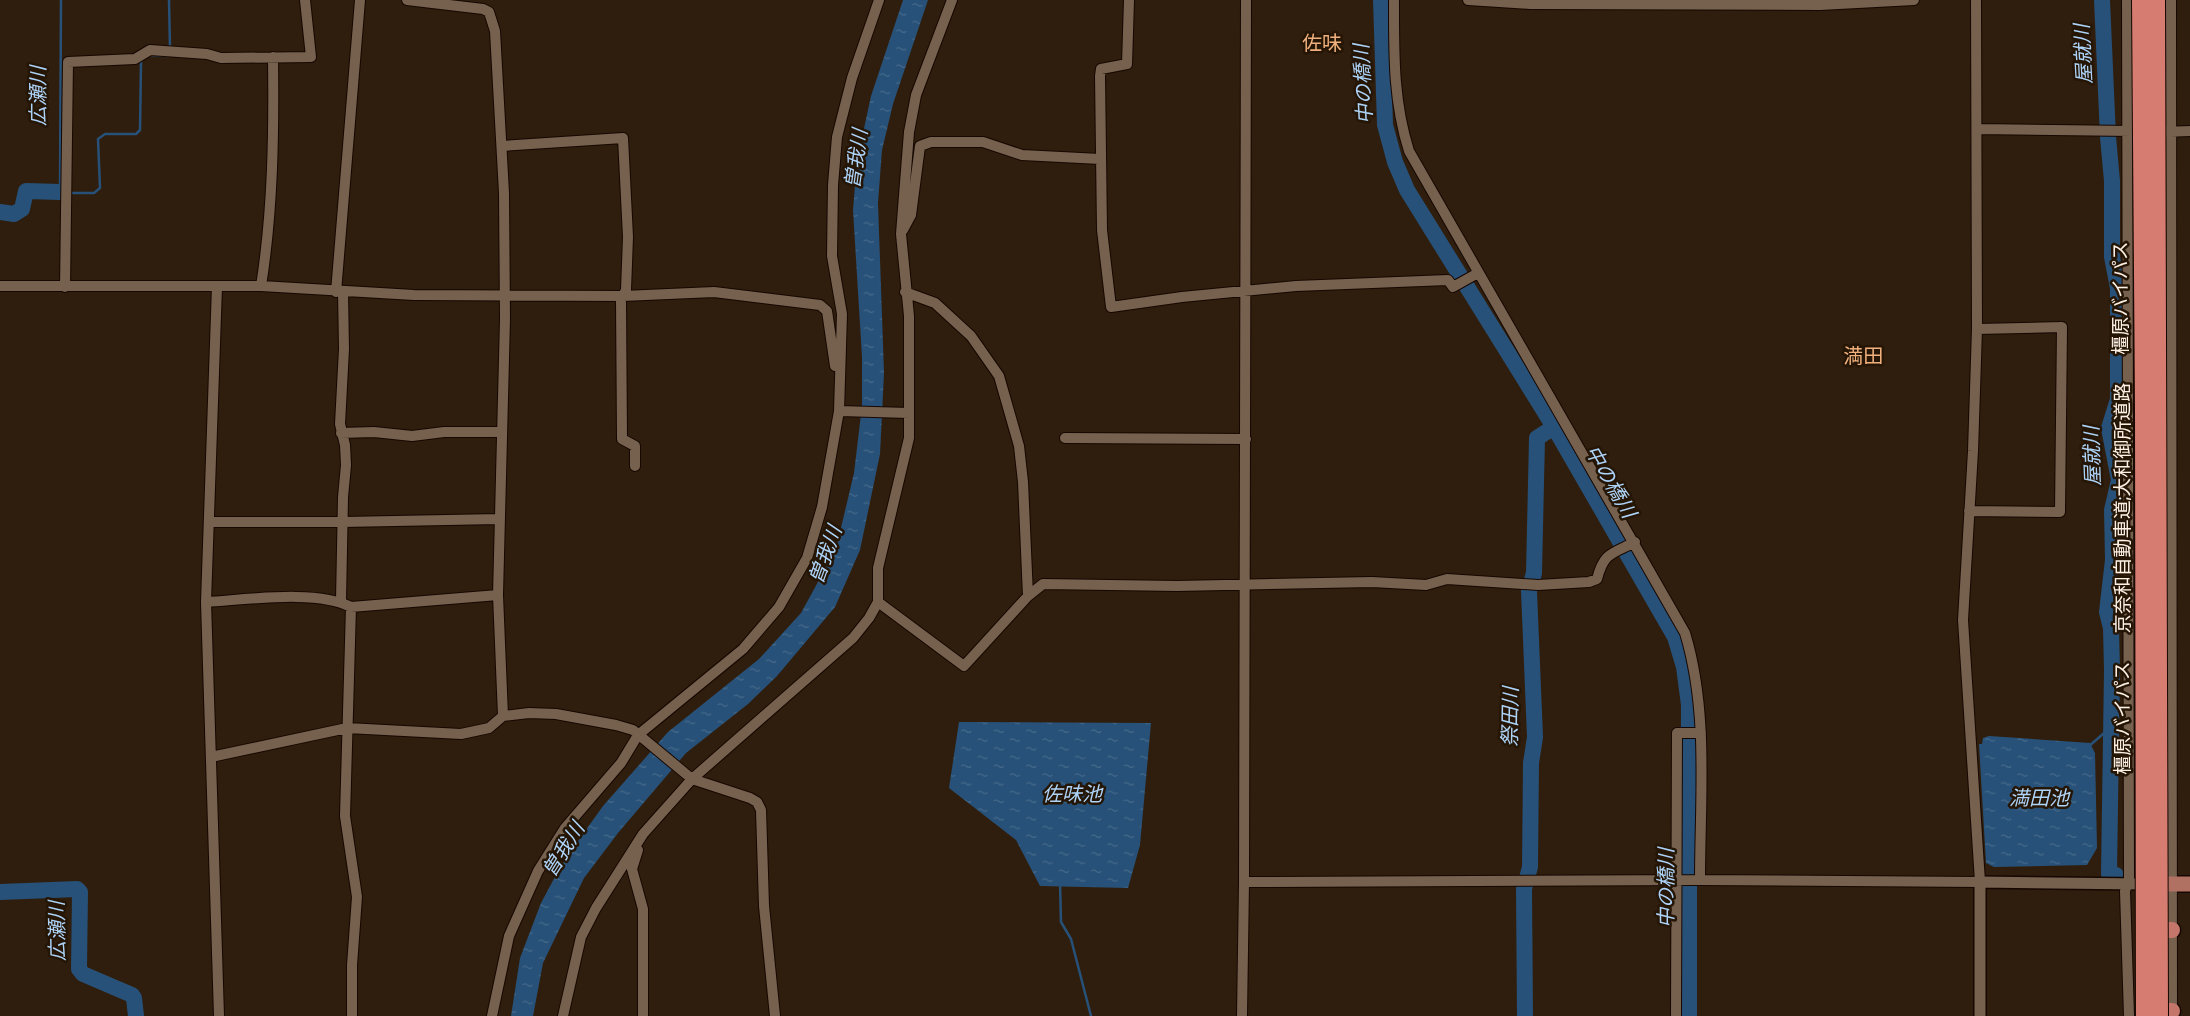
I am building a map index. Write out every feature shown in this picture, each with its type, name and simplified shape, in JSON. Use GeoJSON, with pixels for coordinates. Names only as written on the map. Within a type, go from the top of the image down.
{"type":"FeatureCollection","features":[{"type":"Feature","properties":{"kind":"highway","name":"橿原バイパス"},"geometry":{"type":"LineString","coordinates":[[2140,0],[2134,131],[2143,884],[2159,1015]]}},
{"type":"Feature","properties":{"kind":"highway","name":"京奈和自動車道;大和御所道路"},"geometry":{"type":"LineString","coordinates":[[2140,0],[2144,430],[2159,1015]]}},
{"type":"Feature","properties":{"kind":"highway","name":"橿原バイパス"},"geometry":{"type":"LineString","coordinates":[[2158,0],[2165,132],[2166,884],[2166,930],[2159,1015]]}},
{"type":"Feature","properties":{"kind":"highway","name":"京奈和自動車道;大和御所道路"},"geometry":{"type":"LineString","coordinates":[[2158,0],[2159,1015]]}},
{"type":"Feature","properties":{"kind":"main road"},"geometry":{"type":"LineString","coordinates":[[2143,884],[2190,884]]}},
{"type":"Feature","properties":{"kind":"street"},"geometry":{"type":"LineString","coordinates":[[65,287],[68,62],[135,60],[150,50],[207,54],[221,58],[311,57],[305,0]]}},
{"type":"Feature","properties":{"kind":"street"},"geometry":{"type":"LineString","coordinates":[[341,601],[343,497],[346,465],[345,445],[340,424],[344,349],[340,292],[360,0]]}},
{"type":"Feature","properties":{"kind":"street"},"geometry":{"type":"LineString","coordinates":[[407,0],[483,9],[489,12],[495,31],[502,146],[505,294],[498,595],[503,716]]}},
{"type":"Feature","properties":{"kind":"street"},"geometry":{"type":"LineString","coordinates":[[839,389],[842,314],[832,256],[833,185],[837,137],[852,78],[879,0]]}},
{"type":"Feature","properties":{"kind":"street"},"geometry":{"type":"LineString","coordinates":[[563,1016],[581,937],[596,908],[643,834],[690,778],[847,644],[869,618],[878,602],[878,568],[909,438],[905,413],[909,316],[905,292],[901,234],[909,132],[916,94],[952,0]]}},
{"type":"Feature","properties":{"kind":"street"},"geometry":{"type":"LineString","coordinates":[[1129,0],[1127,64],[1101,69],[1100,159],[1102,230],[1111,307],[1182,297],[1296,286],[1448,280],[1453,287],[1478,273]]}},
{"type":"Feature","properties":{"kind":"street"},"geometry":{"type":"LineString","coordinates":[[1242,1016],[1246,584],[1246,0]]}},
{"type":"Feature","properties":{"kind":"street"},"geometry":{"type":"LineString","coordinates":[[1394,0],[1396,98],[1408,150],[1685,633],[1696,681],[1699,733],[1699,880]]}},
{"type":"Feature","properties":{"kind":"street"},"geometry":{"type":"LineString","coordinates":[[1468,0],[1822,3],[1914,0]]}},
{"type":"Feature","properties":{"kind":"street"},"geometry":{"type":"LineString","coordinates":[[1976,0],[1978,129],[1977,328],[1973,451],[1963,620],[1980,882],[1980,1016]]}},
{"type":"Feature","properties":{"kind":"street"},"geometry":{"type":"LineString","coordinates":[[2127,0],[2134,131],[2129,879],[2125,891],[2129,1016]]}},
{"type":"Feature","properties":{"kind":"street"},"geometry":{"type":"LineString","coordinates":[[2165,132],[2171,0]]}},
{"type":"Feature","properties":{"kind":"street"},"geometry":{"type":"LineString","coordinates":[[261,286],[268,240],[274,118],[273,57]]}},
{"type":"Feature","properties":{"kind":"street"},"geometry":{"type":"LineString","coordinates":[[1978,129],[2190,131]]}},
{"type":"Feature","properties":{"kind":"street"},"geometry":{"type":"LineString","coordinates":[[502,146],[623,138],[628,237],[626,290],[622,300],[622,439],[635,446],[635,466]]}},
{"type":"Feature","properties":{"kind":"street"},"geometry":{"type":"LineString","coordinates":[[901,234],[911,215],[920,146],[931,142],[983,142],[1022,155],[1100,159]]}},
{"type":"Feature","properties":{"kind":"street"},"geometry":{"type":"LineString","coordinates":[[0,286],[261,286],[414,295],[623,296],[714,292],[820,305],[827,311],[842,412],[822,506],[803,567],[789,593],[743,650],[642,737],[565,828],[538,871],[509,936],[492,1016]]}},
{"type":"Feature","properties":{"kind":"street"},"geometry":{"type":"LineString","coordinates":[[217,286],[206,602],[220,1016]]}},
{"type":"Feature","properties":{"kind":"street"},"geometry":{"type":"LineString","coordinates":[[905,292],[935,303],[942,309],[972,336],[999,376],[1019,446],[1023,482],[1028,596]]}},
{"type":"Feature","properties":{"kind":"street"},"geometry":{"type":"LineString","coordinates":[[1969,511],[2060,512],[2062,327],[1977,328]]}},
{"type":"Feature","properties":{"kind":"street"},"geometry":{"type":"LineString","coordinates":[[842,412],[905,413]]}},
{"type":"Feature","properties":{"kind":"street"},"geometry":{"type":"LineString","coordinates":[[342,433],[374,432],[412,436],[444,432],[501,432]]}},
{"type":"Feature","properties":{"kind":"street"},"geometry":{"type":"LineString","coordinates":[[1065,438],[1246,439]]}},
{"type":"Feature","properties":{"kind":"street"},"geometry":{"type":"LineString","coordinates":[[210,522],[499,519]]}},
{"type":"Feature","properties":{"kind":"street"},"geometry":{"type":"LineString","coordinates":[[878,602],[964,666],[1028,596],[1043,584],[1372,582],[1426,585],[1447,579],[1538,585],[1589,582],[1597,579],[1603,560],[1607,555],[1618,552],[1634,543]]}},
{"type":"Feature","properties":{"kind":"street"},"geometry":{"type":"LineString","coordinates":[[206,602],[296,598],[341,601],[351,607],[498,595]]}},
{"type":"Feature","properties":{"kind":"street"},"geometry":{"type":"LineString","coordinates":[[351,607],[346,728],[345,816],[357,897],[352,965],[352,1016]]}},
{"type":"Feature","properties":{"kind":"street"},"geometry":{"type":"LineString","coordinates":[[211,757],[346,728],[461,734],[489,728],[503,716],[529,713],[556,714],[633,730],[690,778],[750,798],[757,802],[761,810],[764,906],[775,1016]]}},
{"type":"Feature","properties":{"kind":"street"},"geometry":{"type":"LineString","coordinates":[[1676,1016],[1677,733],[1699,733]]}},
{"type":"Feature","properties":{"kind":"street"},"geometry":{"type":"LineString","coordinates":[[643,834],[632,869],[643,909],[643,1016]]}},
{"type":"Feature","properties":{"kind":"street"},"geometry":{"type":"LineString","coordinates":[[1244,882],[1699,880],[2143,884]]}},
{"type":"Feature","properties":{"kind":"water"},"geometry":{"type":"Polygon","coordinates":[[[903,0],[928,0],[893,104],[882,150],[878,203],[884,373],[880,454],[860,550],[835,607],[777,676],[748,704],[686,753],[618,833],[584,878],[543,963],[533,1016],[511,1016],[520,958],[541,903],[563,862],[603,806],[668,732],[759,659],[801,613],[836,549],[854,473],[862,406],[862,357],[853,210],[857,161],[871,96],[903,0]]]}},
{"type":"Feature","properties":{"kind":"water","name":"佐味池"},"geometry":{"type":"Polygon","coordinates":[[[959,722],[1151,723],[1140,845],[1128,888],[1040,886],[1016,840],[949,788],[959,722]]]}},
{"type":"Feature","properties":{"kind":"water","name":"満田池"},"geometry":{"type":"Polygon","coordinates":[[[1989,736],[2090,743],[2095,753],[2097,848],[2087,865],[1994,867],[1986,863],[1979,744],[1982,744],[1983,738],[1989,736]]]}},
{"type":"Feature","properties":{"kind":"waterway","name":"広瀬川"},"geometry":{"type":"LineString","coordinates":[[61,0],[60,192],[64,192]]}},
{"type":"Feature","properties":{"kind":"waterway","name":"広瀬川"},"geometry":{"type":"LineString","coordinates":[[169,0],[170,48]]}},
{"type":"Feature","properties":{"kind":"waterway","name":"中の橋川"},"geometry":{"type":"LineString","coordinates":[[1381,0],[1385,125],[1395,162],[1407,190],[1554,427],[1675,637],[1684,667],[1689,705],[1689,1016]]}},
{"type":"Feature","properties":{"kind":"waterway","name":"屋就川"},"geometry":{"type":"LineString","coordinates":[[2102,0],[2108,137],[2112,181],[2112,257],[2118,288],[2118,399],[2109,428],[2119,480],[2112,510],[2113,560],[2107,612],[2111,628],[2112,670],[2109,874],[2116,875]]}},
{"type":"Feature","properties":{"kind":"waterway","name":"広瀬川"},"geometry":{"type":"LineString","coordinates":[[148,55],[168,56],[168,54]]}},
{"type":"Feature","properties":{"kind":"waterway","name":"広瀬川"},"geometry":{"type":"LineString","coordinates":[[70,193],[94,193],[100,188],[98,139],[105,134],[136,134],[140,130],[141,62],[144,58]]}},
{"type":"Feature","properties":{"kind":"waterway","name":"広瀬川"},"geometry":{"type":"LineString","coordinates":[[0,212],[14,214],[22,209],[26,191],[60,192]]}},
{"type":"Feature","properties":{"kind":"waterway","name":"祭田川"},"geometry":{"type":"LineString","coordinates":[[1525,1016],[1524,889],[1530,867],[1531,763],[1535,737],[1529,591],[1534,573],[1537,438],[1554,427]]}},
{"type":"Feature","properties":{"kind":"waterway"},"geometry":{"type":"LineString","coordinates":[[2088,747],[2111,727]]}},
{"type":"Feature","properties":{"kind":"waterway"},"geometry":{"type":"LineString","coordinates":[[1060,883],[1061,922],[1071,939],[1091,1016]]}},
{"type":"Feature","properties":{"kind":"waterway","name":"広瀬川"},"geometry":{"type":"LineString","coordinates":[[0,892],[77,889],[80,892],[79,969],[83,974],[132,995],[136,1016]]}},
{"type":"Feature","properties":{"kind":"district","name":"佐味"},"geometry":{"type":"Point","coordinates":[1322,44]}},
{"type":"Feature","properties":{"kind":"district","name":"満田"},"geometry":{"type":"Point","coordinates":[1863,357]}},
{"type":"Feature","properties":{"kind":"water label","name":"曽我川"},"geometry":{"type":"Point","coordinates":[857,159]}},
{"type":"Feature","properties":{"kind":"water label","name":"曽我川"},"geometry":{"type":"Point","coordinates":[826,555]}},
{"type":"Feature","properties":{"kind":"water label","name":"曽我川"},"geometry":{"type":"Point","coordinates":[564,850]}}]}
